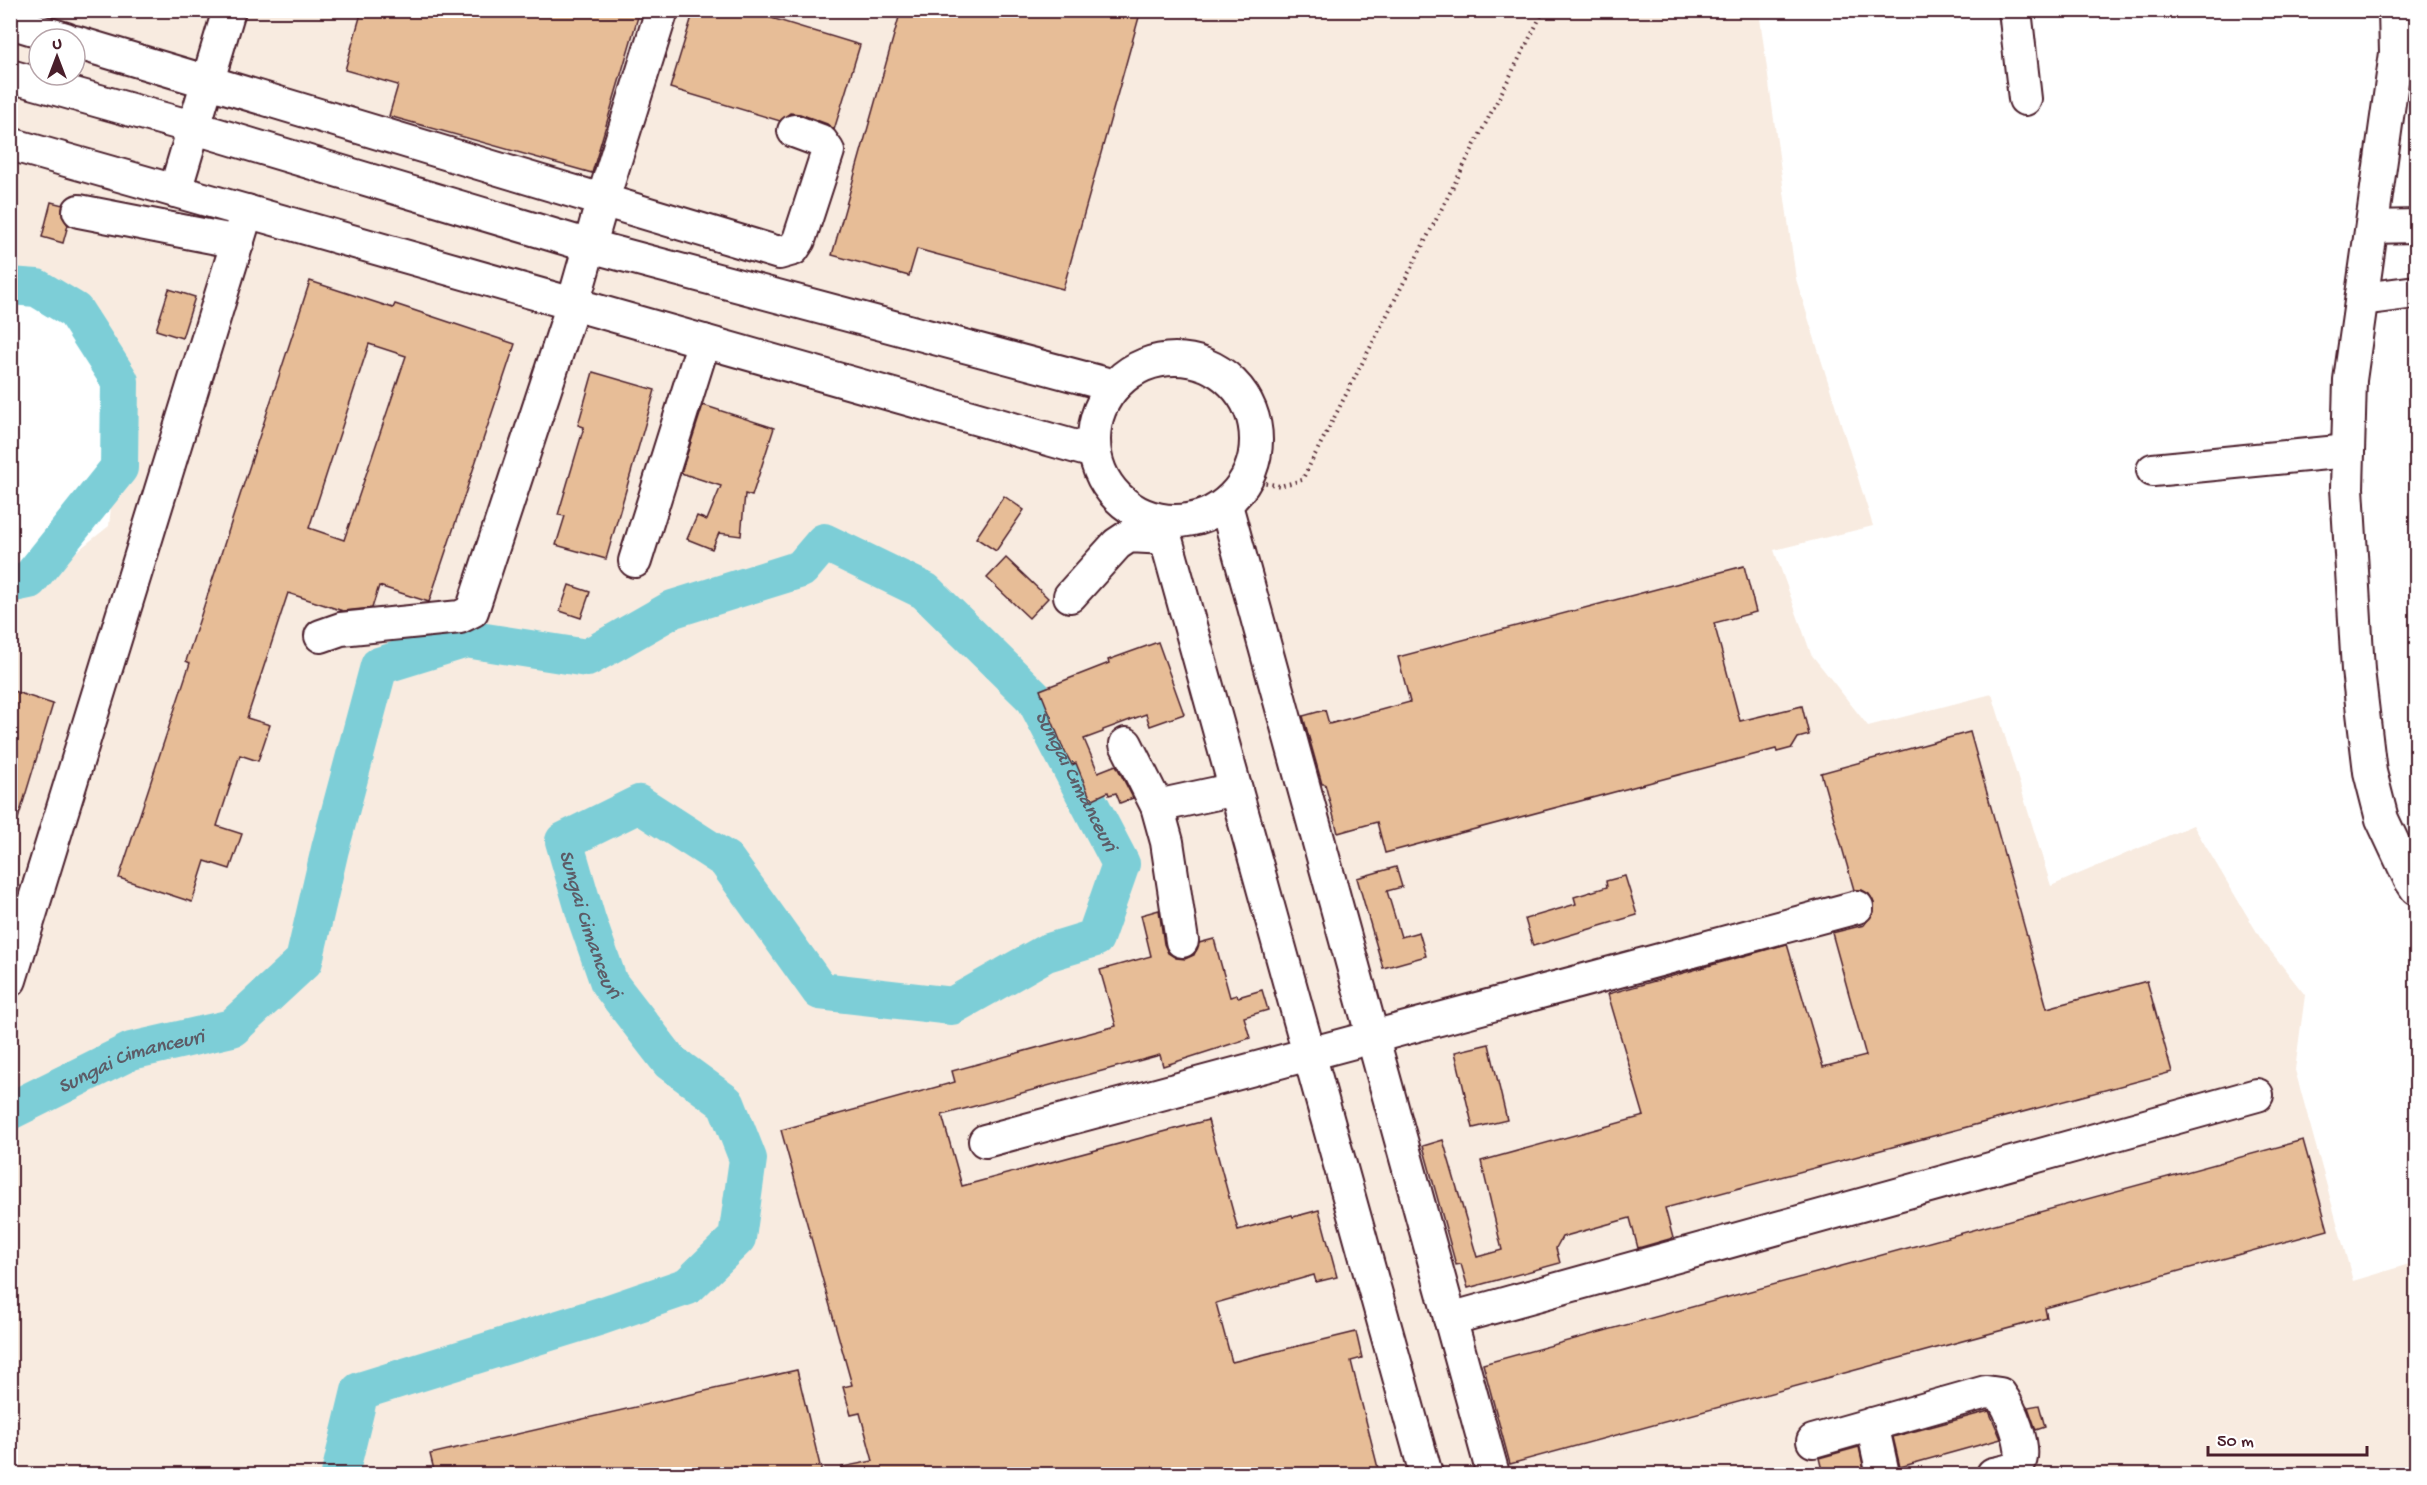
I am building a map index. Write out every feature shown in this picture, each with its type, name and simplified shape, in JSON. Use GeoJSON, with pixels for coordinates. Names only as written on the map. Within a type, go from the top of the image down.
{"type":"FeatureCollection","features":[{"type":"Feature","properties":{"kind":"street"},"geometry":{"type":"LineString","coordinates":[[175,191],[192,127],[229,10]]}},
{"type":"Feature","properties":{"kind":"street"},"geometry":{"type":"LineString","coordinates":[[321,636],[341,629],[460,617],[472,611],[573,304],[662,10]]}},
{"type":"Feature","properties":{"kind":"street"},"geometry":{"type":"LineString","coordinates":[[2015,10],[2025,99]]}},
{"type":"Feature","properties":{"kind":"street"},"geometry":{"type":"LineString","coordinates":[[2395,10],[2396,53],[2350,380],[2347,488],[2358,670],[2370,772],[2382,819],[2416,888]]}},
{"type":"Feature","properties":{"kind":"street"},"geometry":{"type":"LineString","coordinates":[[10,22],[27,27]]}},
{"type":"Feature","properties":{"kind":"street"},"geometry":{"type":"LineString","coordinates":[[87,46],[779,253],[793,249],[799,240],[828,151],[821,141],[794,131]]}},
{"type":"Feature","properties":{"kind":"street"},"geometry":{"type":"LineString","coordinates":[[10,76],[192,127],[590,246],[1114,386]]}},
{"type":"Feature","properties":{"kind":"street"},"geometry":{"type":"LineString","coordinates":[[10,144],[1094,452]]}},
{"type":"Feature","properties":{"kind":"street"},"geometry":{"type":"LineString","coordinates":[[79,211],[238,242]]}},
{"type":"Feature","properties":{"kind":"street"},"geometry":{"type":"LineString","coordinates":[[10,980],[247,211]]}},
{"type":"Feature","properties":{"kind":"street"},"geometry":{"type":"LineString","coordinates":[[2372,227],[2416,226]]}},
{"type":"Feature","properties":{"kind":"street"},"geometry":{"type":"LineString","coordinates":[[2362,299],[2416,292]]}},
{"type":"Feature","properties":{"kind":"street"},"geometry":{"type":"LineString","coordinates":[[635,561],[704,341]]}},
{"type":"Feature","properties":{"kind":"street"},"geometry":{"type":"LineString","coordinates":[[1070,596],[1117,544],[1129,536],[1164,529],[1195,519],[1226,505],[1248,479],[1257,447],[1253,413],[1235,384],[1207,364],[1174,358],[1141,366],[1114,386],[1096,417],[1094,452],[1106,484],[1130,508],[1164,529],[1426,1474]]}},
{"type":"Feature","properties":{"kind":"street"},"geometry":{"type":"LineString","coordinates":[[2153,470],[2348,451]]}},
{"type":"Feature","properties":{"kind":"street"},"geometry":{"type":"LineString","coordinates":[[1226,505],[1493,1474]]}},
{"type":"Feature","properties":{"kind":"street"},"geometry":{"type":"LineString","coordinates":[[1126,744],[1157,806],[1167,842],[1182,940]]}},
{"type":"Feature","properties":{"kind":"street"},"geometry":{"type":"LineString","coordinates":[[1157,806],[1236,789]]}},
{"type":"Feature","properties":{"kind":"street"},"geometry":{"type":"LineString","coordinates":[[984,1141],[1857,907]]}},
{"type":"Feature","properties":{"kind":"street"},"geometry":{"type":"LineString","coordinates":[[1450,1319],[2258,1095]]}},
{"type":"Feature","properties":{"kind":"street"},"geometry":{"type":"LineString","coordinates":[[1813,1441],[1986,1392],[2000,1394],[2008,1404],[2023,1453],[2019,1464],[2011,1470],[1993,1474]]}},
{"type":"Feature","properties":{"kind":"street"},"geometry":{"type":"LineString","coordinates":[[1872,1424],[1883,1474]]}},
{"type":"Feature","properties":{"kind":"path"},"geometry":{"type":"LineString","coordinates":[[1248,479],[1280,486],[1302,480],[1544,10]]}},
{"type":"Feature","properties":{"kind":"shaded area"},"geometry":{"type":"Polygon","coordinates":[[[11,11],[1759,11],[1796,279],[1873,526],[1774,550],[1811,654],[1868,726],[1992,694],[2051,886],[2193,825],[2261,939],[2305,995],[2295,1070],[2353,1281],[2416,1262],[2416,1474],[11,1474],[11,600],[18,598],[109,526],[118,442],[95,346],[52,294],[11,275],[11,11]]]}},
{"type":"Feature","properties":{"kind":"building"},"geometry":{"type":"Polygon","coordinates":[[[362,10],[640,10],[592,173],[389,116],[398,85],[345,70],[362,10]]]}},
{"type":"Feature","properties":{"kind":"building"},"geometry":{"type":"Polygon","coordinates":[[[694,10],[745,10],[860,45],[834,130],[827,124],[800,114],[790,113],[780,121],[670,88],[694,10]]]}},
{"type":"Feature","properties":{"kind":"building"},"geometry":{"type":"Polygon","coordinates":[[[901,10],[1141,10],[1063,289],[917,249],[909,276],[832,255],[901,10]]]}},
{"type":"Feature","properties":{"kind":"building"},"geometry":{"type":"Polygon","coordinates":[[[51,202],[63,205],[62,216],[68,225],[63,243],[42,237],[51,202]]]}},
{"type":"Feature","properties":{"kind":"building"},"geometry":{"type":"Polygon","coordinates":[[[310,281],[393,308],[395,304],[515,344],[429,602],[379,586],[372,608],[343,611],[288,593],[247,718],[270,725],[258,761],[240,755],[217,826],[242,834],[230,869],[205,861],[192,902],[119,878],[190,663],[186,661],[310,281]],[[369,344],[309,528],[344,540],[406,356],[369,344]]]}},
{"type":"Feature","properties":{"kind":"building"},"geometry":{"type":"Polygon","coordinates":[[[169,289],[195,297],[182,338],[156,330],[169,289]]]}},
{"type":"Feature","properties":{"kind":"building"},"geometry":{"type":"Polygon","coordinates":[[[593,372],[655,390],[606,559],[556,545],[565,516],[558,515],[584,427],[578,425],[593,372]]]}},
{"type":"Feature","properties":{"kind":"building"},"geometry":{"type":"Polygon","coordinates":[[[703,405],[774,428],[752,496],[745,494],[741,536],[719,533],[712,549],[687,539],[697,516],[707,520],[721,486],[681,473],[703,405]]]}},
{"type":"Feature","properties":{"kind":"building"},"geometry":{"type":"Polygon","coordinates":[[[1004,496],[1024,510],[996,551],[976,538],[1004,496]]]}},
{"type":"Feature","properties":{"kind":"building"},"geometry":{"type":"Polygon","coordinates":[[[1006,558],[1048,598],[1029,618],[987,578],[1006,558]]]}},
{"type":"Feature","properties":{"kind":"building"},"geometry":{"type":"Polygon","coordinates":[[[1744,566],[1756,612],[1714,623],[1740,721],[1802,706],[1809,735],[1798,738],[1792,748],[1777,752],[1776,749],[1385,853],[1377,822],[1338,833],[1303,716],[1325,710],[1329,724],[1410,702],[1398,657],[1744,566]]]}},
{"type":"Feature","properties":{"kind":"building"},"geometry":{"type":"Polygon","coordinates":[[[569,585],[590,592],[581,618],[560,611],[569,585]]]}},
{"type":"Feature","properties":{"kind":"building"},"geometry":{"type":"Polygon","coordinates":[[[1158,642],[1184,714],[1150,726],[1146,714],[1084,739],[1098,772],[1116,765],[1133,798],[1120,803],[1116,793],[1109,795],[1108,792],[1091,800],[1076,763],[1072,765],[1063,748],[1040,690],[1109,663],[1108,660],[1158,642]]]}},
{"type":"Feature","properties":{"kind":"building"},"geometry":{"type":"Polygon","coordinates":[[[10,690],[53,704],[15,829],[10,828],[10,690]]]}},
{"type":"Feature","properties":{"kind":"building"},"geometry":{"type":"Polygon","coordinates":[[[1970,732],[2047,1008],[2147,981],[2172,1072],[1665,1208],[1673,1238],[1638,1248],[1630,1218],[1562,1237],[1556,1248],[1560,1263],[1468,1288],[1461,1264],[1456,1265],[1423,1146],[1443,1140],[1477,1257],[1502,1250],[1481,1161],[1644,1116],[1608,994],[1787,944],[1823,1067],[1866,1056],[1832,933],[1864,925],[1874,912],[1874,903],[1869,894],[1862,890],[1854,890],[1821,773],[1970,732]]]}},
{"type":"Feature","properties":{"kind":"building"},"geometry":{"type":"Polygon","coordinates":[[[1396,867],[1402,887],[1387,891],[1401,937],[1419,932],[1426,956],[1383,968],[1357,878],[1396,867]]]}},
{"type":"Feature","properties":{"kind":"building"},"geometry":{"type":"Polygon","coordinates":[[[1625,876],[1637,915],[1533,946],[1525,919],[1576,904],[1574,897],[1607,887],[1606,881],[1625,876]]]}},
{"type":"Feature","properties":{"kind":"building"},"geometry":{"type":"Polygon","coordinates":[[[1159,910],[1164,944],[1168,953],[1176,958],[1185,959],[1194,955],[1199,943],[1214,939],[1230,997],[1262,990],[1268,1010],[1244,1017],[1250,1038],[1163,1066],[1160,1055],[942,1115],[962,1186],[1208,1120],[1238,1230],[1319,1210],[1337,1277],[1316,1282],[1314,1275],[1216,1303],[1232,1362],[1356,1332],[1362,1358],[1351,1361],[1378,1468],[1354,1474],[843,1474],[842,1467],[873,1461],[860,1413],[851,1415],[843,1387],[852,1385],[781,1130],[955,1082],[952,1071],[1116,1026],[1100,970],[1151,956],[1141,915],[1159,910]]]}},
{"type":"Feature","properties":{"kind":"building"},"geometry":{"type":"Polygon","coordinates":[[[1489,1044],[1507,1120],[1473,1128],[1455,1052],[1489,1044]]]}},
{"type":"Feature","properties":{"kind":"building"},"geometry":{"type":"Polygon","coordinates":[[[2303,1140],[2328,1230],[2045,1308],[2047,1318],[1510,1464],[1483,1364],[2303,1140]]]}},
{"type":"Feature","properties":{"kind":"building"},"geometry":{"type":"Polygon","coordinates":[[[797,1370],[822,1474],[435,1474],[430,1454],[797,1370]]]}},
{"type":"Feature","properties":{"kind":"building"},"geometry":{"type":"Polygon","coordinates":[[[2039,1405],[2045,1427],[2036,1430],[2028,1407],[2039,1405]]]}},
{"type":"Feature","properties":{"kind":"building"},"geometry":{"type":"Polygon","coordinates":[[[1989,1411],[2001,1439],[1900,1467],[1893,1437],[1989,1411]]]}},
{"type":"Feature","properties":{"kind":"building"},"geometry":{"type":"Polygon","coordinates":[[[1859,1447],[1865,1474],[1823,1474],[1819,1458],[1859,1447]]]}},
{"type":"Feature","properties":{"kind":"waterway","name":"Sungai Cimanceuri"},"geometry":{"type":"LineString","coordinates":[[10,286],[37,288],[75,311],[120,381],[119,468],[29,580],[10,584]]}},
{"type":"Feature","properties":{"kind":"waterway","name":"Sungai Cimanceuri"},"geometry":{"type":"LineString","coordinates":[[10,1111],[131,1051],[232,1028],[304,961],[330,849],[379,666],[466,639],[587,658],[673,609],[801,569],[824,542],[925,591],[1035,699],[1121,864],[1095,938],[1046,953],[952,1006],[820,991],[726,860],[639,804],[564,841],[587,920],[609,983],[670,1062],[726,1103],[748,1159],[737,1238],[688,1286],[601,1316],[360,1391],[340,1474]]}}]}
